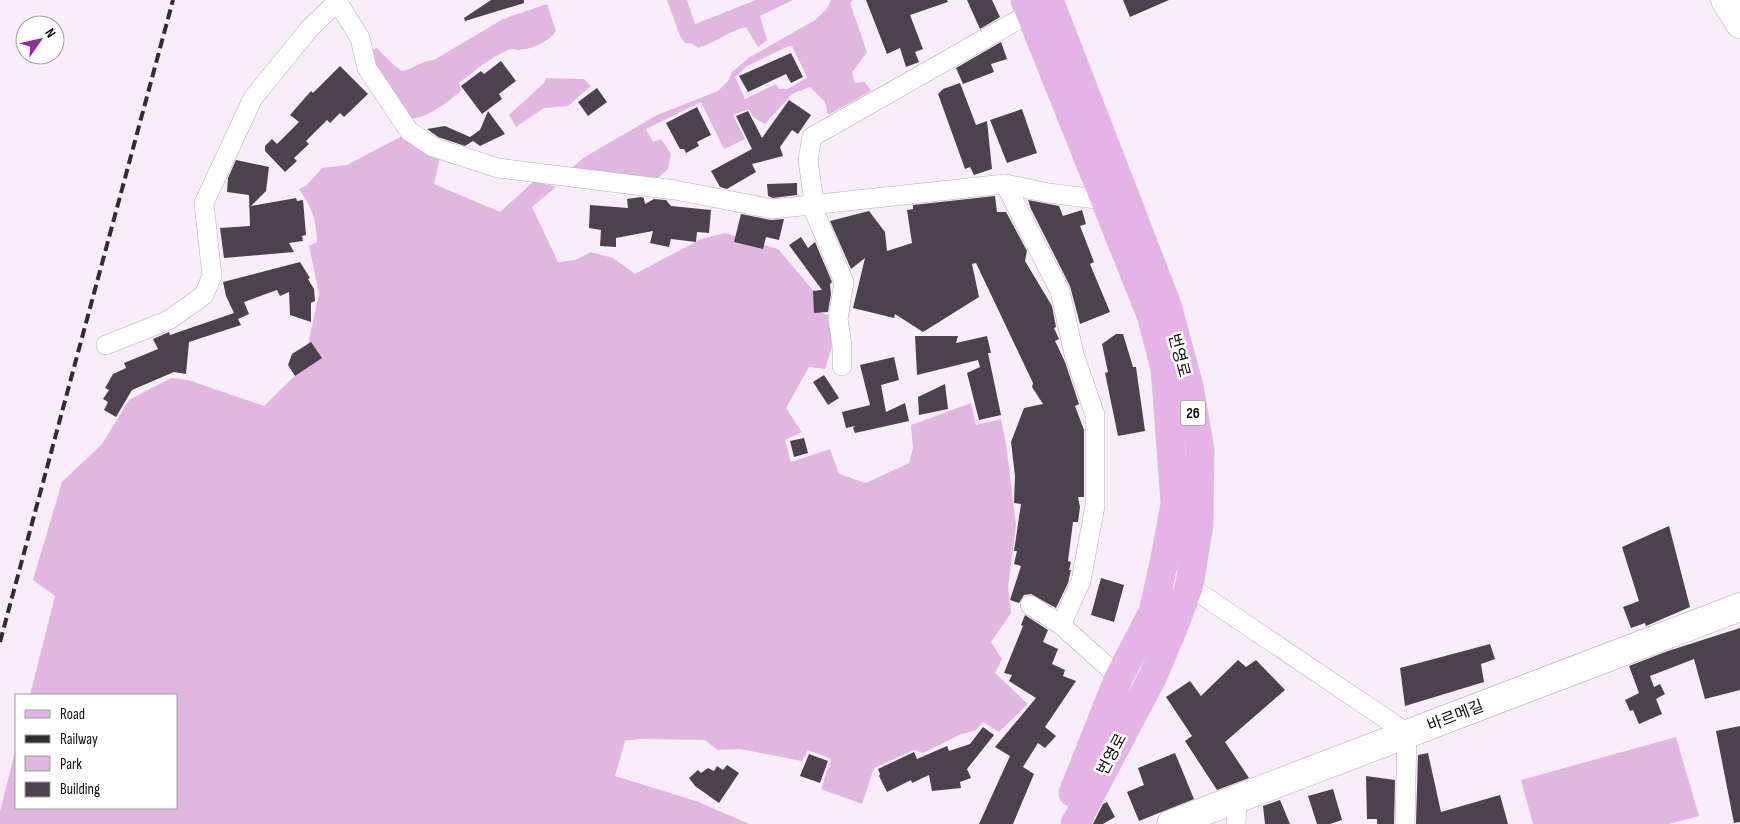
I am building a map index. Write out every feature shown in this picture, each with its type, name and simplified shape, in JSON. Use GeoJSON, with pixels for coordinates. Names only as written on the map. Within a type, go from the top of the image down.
{"type":"FeatureCollection","features":[{"type":"Feature","properties":{"kind":"main road","name":"번영로"},"geometry":{"type":"LineString","coordinates":[[1034,4],[1105,200],[1151,315],[1166,369],[1175,504],[1153,612],[1119,677],[1075,788],[1056,824]]}},
{"type":"Feature","properties":{"kind":"main road","name":"번영로"},"geometry":{"type":"LineString","coordinates":[[1034,4],[1109,158],[1167,305],[1189,386],[1200,449],[1199,525],[1189,586],[1153,676],[1075,824]]}},
{"type":"Feature","properties":{"kind":"street"},"geometry":{"type":"LineString","coordinates":[[1726,0],[1740,24]]}},
{"type":"Feature","properties":{"kind":"street"},"geometry":{"type":"LineString","coordinates":[[106,345],[169,320],[204,295],[212,276],[204,204],[253,98],[310,28],[338,1],[360,38],[367,68],[409,131],[433,147],[498,168],[675,190],[773,209],[1005,184],[1048,194],[1105,200]]}},
{"type":"Feature","properties":{"kind":"street"},"geometry":{"type":"LineString","coordinates":[[842,366],[842,346],[838,320],[844,282],[812,206],[813,195],[808,160],[812,136],[1034,4]]}},
{"type":"Feature","properties":{"kind":"street"},"geometry":{"type":"LineString","coordinates":[[1005,184],[1060,291],[1074,354],[1095,415],[1096,506],[1081,581],[1061,626]]}},
{"type":"Feature","properties":{"kind":"street"},"geometry":{"type":"LineString","coordinates":[[1161,575],[1189,586],[1406,733],[1405,824]]}},
{"type":"Feature","properties":{"kind":"street"},"geometry":{"type":"LineString","coordinates":[[1030,605],[1061,626],[1119,677]]}},
{"type":"Feature","properties":{"kind":"street","name":"바르메길"},"geometry":{"type":"LineString","coordinates":[[1171,824],[1236,811],[1406,733],[1740,607]]}},
{"type":"Feature","properties":{"kind":"green space"},"geometry":{"type":"Polygon","coordinates":[[[667,0],[687,0],[695,24],[756,0],[793,0],[760,16],[767,40],[758,47],[746,27],[698,48],[691,43],[685,43],[680,36],[667,0]]]}},
{"type":"Feature","properties":{"kind":"green space"},"geometry":{"type":"Polygon","coordinates":[[[831,0],[853,0],[850,3],[867,52],[852,73],[855,83],[865,82],[871,91],[828,115],[825,102],[810,87],[792,94],[765,124],[753,117],[749,109],[733,115],[745,139],[724,149],[701,102],[646,129],[653,142],[661,139],[671,154],[668,169],[658,178],[570,170],[583,158],[657,115],[718,91],[728,81],[732,72],[750,57],[815,20],[826,10],[831,0]],[[792,46],[747,66],[735,77],[745,99],[776,84],[779,89],[788,89],[807,77],[792,46]]]}},
{"type":"Feature","properties":{"kind":"green space"},"geometry":{"type":"Polygon","coordinates":[[[547,4],[556,31],[553,35],[545,42],[535,46],[519,50],[509,49],[495,57],[459,83],[461,91],[450,100],[437,109],[417,118],[410,119],[377,73],[372,50],[377,48],[394,65],[402,71],[406,70],[426,61],[434,60],[503,19],[547,4]]]}},
{"type":"Feature","properties":{"kind":"green space"},"geometry":{"type":"Polygon","coordinates":[[[546,78],[584,79],[591,86],[568,106],[544,108],[516,127],[509,115],[544,83],[546,78]]]}},
{"type":"Feature","properties":{"kind":"green space"},"geometry":{"type":"Polygon","coordinates":[[[402,136],[440,158],[434,184],[500,212],[534,181],[556,187],[532,207],[558,262],[575,260],[591,252],[613,258],[635,274],[701,239],[725,233],[778,249],[818,296],[819,312],[830,316],[832,347],[825,369],[809,367],[786,408],[802,432],[785,440],[791,462],[830,449],[839,474],[866,483],[909,463],[913,448],[911,425],[971,403],[976,425],[1001,419],[1016,525],[1008,587],[1011,613],[991,642],[1002,659],[995,673],[1028,704],[999,732],[983,722],[976,730],[959,735],[923,753],[914,750],[874,768],[862,804],[821,789],[831,759],[808,750],[802,761],[740,749],[718,750],[705,740],[639,739],[625,741],[615,776],[696,801],[749,824],[0,824],[0,811],[15,752],[15,809],[178,809],[178,694],[30,694],[55,596],[33,580],[62,482],[102,444],[129,400],[171,378],[188,380],[264,406],[303,368],[319,293],[309,246],[317,242],[316,226],[310,208],[299,189],[306,186],[322,168],[347,165],[402,136]]]}},
{"type":"Feature","properties":{"kind":"green space"},"geometry":{"type":"Polygon","coordinates":[[[1676,737],[1699,816],[1669,824],[1533,824],[1521,780],[1676,737]]]}},
{"type":"Feature","properties":{"kind":"building"},"geometry":{"type":"Polygon","coordinates":[[[491,0],[524,0],[524,3],[465,21],[464,18],[491,0]]]}},
{"type":"Feature","properties":{"kind":"building"},"geometry":{"type":"Polygon","coordinates":[[[866,0],[947,0],[948,2],[910,15],[923,49],[915,52],[919,62],[906,67],[900,48],[887,54],[866,0]]]}},
{"type":"Feature","properties":{"kind":"building"},"geometry":{"type":"Polygon","coordinates":[[[967,0],[992,0],[1000,17],[980,29],[967,0]]]}},
{"type":"Feature","properties":{"kind":"building"},"geometry":{"type":"Polygon","coordinates":[[[1123,0],[1169,0],[1130,17],[1123,0]]]}},
{"type":"Feature","properties":{"kind":"building"},"geometry":{"type":"Polygon","coordinates":[[[1001,42],[1007,59],[991,64],[994,72],[963,84],[956,68],[1001,42]]]}},
{"type":"Feature","properties":{"kind":"building"},"geometry":{"type":"Polygon","coordinates":[[[791,53],[803,77],[791,83],[786,74],[748,92],[739,76],[791,53]]]}},
{"type":"Feature","properties":{"kind":"building"},"geometry":{"type":"Polygon","coordinates":[[[501,61],[516,81],[499,94],[502,99],[482,114],[461,86],[481,71],[484,74],[501,61]]]}},
{"type":"Feature","properties":{"kind":"building"},"geometry":{"type":"Polygon","coordinates":[[[340,66],[368,94],[344,117],[340,113],[330,123],[327,120],[306,141],[309,144],[294,158],[297,161],[285,172],[265,151],[265,146],[272,139],[277,144],[299,122],[290,115],[311,91],[313,93],[340,66]]]}},
{"type":"Feature","properties":{"kind":"building"},"geometry":{"type":"Polygon","coordinates":[[[960,83],[976,125],[987,121],[992,169],[974,175],[970,167],[965,169],[938,94],[943,89],[960,83]]]}},
{"type":"Feature","properties":{"kind":"building"},"geometry":{"type":"Polygon","coordinates":[[[597,88],[607,102],[588,116],[578,102],[597,88]]]}},
{"type":"Feature","properties":{"kind":"building"},"geometry":{"type":"Polygon","coordinates":[[[789,100],[811,115],[798,134],[792,130],[780,147],[783,156],[752,164],[756,172],[727,189],[720,187],[711,171],[752,149],[736,116],[748,111],[762,138],[789,100]]]}},
{"type":"Feature","properties":{"kind":"building"},"geometry":{"type":"Polygon","coordinates":[[[697,107],[711,135],[697,142],[699,146],[686,153],[684,149],[680,149],[666,123],[697,107]]]}},
{"type":"Feature","properties":{"kind":"building"},"geometry":{"type":"Polygon","coordinates":[[[1022,109],[1037,153],[1007,163],[990,120],[1022,109]]]}},
{"type":"Feature","properties":{"kind":"building"},"geometry":{"type":"Polygon","coordinates":[[[488,111],[505,134],[480,146],[473,141],[465,146],[438,137],[427,129],[445,126],[470,137],[480,130],[488,111]]]}},
{"type":"Feature","properties":{"kind":"building"},"geometry":{"type":"Polygon","coordinates":[[[236,160],[269,167],[266,191],[251,206],[296,198],[297,201],[303,200],[306,235],[302,236],[303,241],[289,243],[294,252],[224,258],[220,228],[250,226],[249,195],[227,192],[228,178],[236,160]]]}},
{"type":"Feature","properties":{"kind":"building"},"geometry":{"type":"Polygon","coordinates":[[[797,183],[797,195],[773,198],[768,196],[767,184],[797,183]]]}},
{"type":"Feature","properties":{"kind":"building"},"geometry":{"type":"Polygon","coordinates":[[[995,196],[997,212],[1006,212],[1027,251],[1025,261],[1052,306],[1056,327],[1054,328],[1059,339],[1055,341],[1065,362],[1079,404],[1075,406],[1084,430],[1084,497],[1078,497],[1080,507],[1078,522],[1073,522],[1068,561],[1071,562],[1069,570],[1071,570],[1068,583],[1056,608],[1031,594],[1024,595],[1019,603],[1010,600],[1021,566],[1014,564],[1017,551],[1014,551],[1021,504],[1014,503],[1015,476],[1011,442],[1024,408],[1043,404],[1032,387],[1033,383],[976,263],[972,264],[979,297],[923,332],[895,314],[894,318],[853,308],[865,258],[851,269],[830,221],[869,211],[885,232],[887,251],[912,243],[907,210],[913,209],[913,205],[995,196]]]}},
{"type":"Feature","properties":{"kind":"building"},"geometry":{"type":"Polygon","coordinates":[[[644,198],[645,204],[654,199],[666,200],[671,206],[711,210],[709,233],[697,232],[696,242],[671,239],[669,247],[650,243],[653,231],[616,238],[616,247],[600,246],[601,230],[589,228],[590,205],[628,208],[627,199],[644,198]]]}},
{"type":"Feature","properties":{"kind":"building"},"geometry":{"type":"Polygon","coordinates":[[[1028,200],[1059,206],[1063,216],[1082,210],[1086,224],[1080,226],[1094,262],[1090,264],[1110,312],[1080,324],[1070,286],[1028,200]]]}},
{"type":"Feature","properties":{"kind":"building"},"geometry":{"type":"Polygon","coordinates":[[[741,214],[771,220],[784,219],[779,240],[766,237],[763,249],[734,242],[741,214]]]}},
{"type":"Feature","properties":{"kind":"building"},"geometry":{"type":"Polygon","coordinates":[[[801,237],[808,248],[815,242],[832,282],[830,284],[831,294],[828,312],[814,313],[813,291],[822,290],[789,245],[801,237]]]}},
{"type":"Feature","properties":{"kind":"building"},"geometry":{"type":"Polygon","coordinates":[[[300,262],[310,278],[308,279],[314,289],[315,301],[311,303],[311,322],[290,315],[289,292],[280,296],[277,290],[244,302],[249,314],[238,319],[241,325],[189,342],[186,374],[174,372],[132,390],[116,417],[104,410],[108,402],[103,399],[109,390],[105,388],[113,374],[126,368],[124,363],[158,349],[153,339],[169,332],[170,335],[234,313],[226,296],[223,282],[300,262]]]}},
{"type":"Feature","properties":{"kind":"building"},"geometry":{"type":"Polygon","coordinates":[[[1116,334],[1123,334],[1133,367],[1136,367],[1145,431],[1118,436],[1105,373],[1108,372],[1102,344],[1116,334]]]}},
{"type":"Feature","properties":{"kind":"building"},"geometry":{"type":"Polygon","coordinates":[[[915,336],[958,336],[956,343],[987,336],[991,353],[988,353],[1001,415],[979,420],[967,373],[980,367],[978,360],[917,375],[915,336]]]}},
{"type":"Feature","properties":{"kind":"building"},"geometry":{"type":"Polygon","coordinates":[[[311,342],[322,358],[295,376],[288,365],[292,354],[311,342]]]}},
{"type":"Feature","properties":{"kind":"building"},"geometry":{"type":"Polygon","coordinates":[[[894,357],[899,380],[881,385],[886,412],[905,403],[909,421],[855,433],[853,428],[855,426],[846,428],[842,412],[870,405],[860,365],[894,357]]]}},
{"type":"Feature","properties":{"kind":"building"},"geometry":{"type":"Polygon","coordinates":[[[824,375],[839,398],[828,405],[813,382],[824,375]]]}},
{"type":"Feature","properties":{"kind":"building"},"geometry":{"type":"Polygon","coordinates":[[[945,384],[948,409],[919,415],[918,397],[945,384]]]}},
{"type":"Feature","properties":{"kind":"building"},"geometry":{"type":"Polygon","coordinates":[[[804,438],[808,453],[794,457],[790,441],[804,438]]]}},
{"type":"Feature","properties":{"kind":"building"},"geometry":{"type":"Polygon","coordinates":[[[1669,526],[1690,607],[1646,626],[1645,623],[1631,628],[1623,607],[1639,601],[1622,547],[1669,526]]]}},
{"type":"Feature","properties":{"kind":"building"},"geometry":{"type":"Polygon","coordinates":[[[1101,578],[1124,585],[1114,622],[1091,615],[1101,578]]]}},
{"type":"Feature","properties":{"kind":"building"},"geometry":{"type":"Polygon","coordinates":[[[1025,615],[1048,630],[1043,642],[1058,649],[1052,664],[1065,670],[1063,676],[1076,681],[1045,727],[1056,736],[1045,748],[1038,743],[1023,767],[1034,774],[1013,824],[979,824],[1010,756],[995,747],[1036,698],[1009,681],[1012,675],[1004,673],[1023,626],[1021,625],[1025,615]]]}},
{"type":"Feature","properties":{"kind":"building"},"geometry":{"type":"Polygon","coordinates":[[[1740,628],[1740,690],[1705,699],[1694,659],[1650,676],[1654,687],[1660,684],[1665,694],[1656,699],[1662,714],[1639,724],[1633,710],[1630,711],[1625,700],[1639,693],[1629,666],[1668,651],[1740,628]]]}},
{"type":"Feature","properties":{"kind":"building"},"geometry":{"type":"Polygon","coordinates":[[[1490,644],[1495,659],[1481,664],[1484,682],[1405,706],[1400,668],[1490,644]]]}},
{"type":"Feature","properties":{"kind":"building"},"geometry":{"type":"Polygon","coordinates":[[[1238,660],[1246,667],[1256,660],[1285,690],[1225,742],[1249,778],[1217,790],[1185,741],[1192,736],[1166,697],[1190,681],[1201,696],[1238,660]]]}},
{"type":"Feature","properties":{"kind":"building"},"geometry":{"type":"Polygon","coordinates":[[[1740,726],[1740,822],[1734,823],[1716,731],[1740,726]]]}},
{"type":"Feature","properties":{"kind":"building"},"geometry":{"type":"Polygon","coordinates":[[[983,727],[994,735],[967,769],[971,778],[960,782],[961,788],[932,791],[929,775],[912,783],[911,780],[887,792],[879,776],[878,769],[914,752],[917,759],[947,746],[949,751],[970,744],[983,727]]]}},
{"type":"Feature","properties":{"kind":"building"},"geometry":{"type":"Polygon","coordinates":[[[1175,753],[1194,799],[1139,821],[1127,792],[1144,785],[1138,768],[1175,753]]]}},
{"type":"Feature","properties":{"kind":"building"},"geometry":{"type":"Polygon","coordinates":[[[1428,753],[1441,812],[1500,795],[1508,824],[1416,824],[1418,755],[1428,753]]]}},
{"type":"Feature","properties":{"kind":"building"},"geometry":{"type":"Polygon","coordinates":[[[809,754],[828,761],[820,783],[800,776],[809,754]]]}},
{"type":"Feature","properties":{"kind":"building"},"geometry":{"type":"Polygon","coordinates":[[[727,765],[739,773],[719,803],[695,786],[689,778],[698,770],[701,773],[708,768],[714,771],[717,766],[723,770],[727,765]]]}},
{"type":"Feature","properties":{"kind":"building"},"geometry":{"type":"Polygon","coordinates":[[[1366,776],[1395,780],[1394,824],[1377,824],[1377,819],[1367,819],[1366,776]]]}},
{"type":"Feature","properties":{"kind":"building"},"geometry":{"type":"Polygon","coordinates":[[[1333,789],[1342,820],[1330,824],[1317,824],[1308,796],[1333,789]]]}},
{"type":"Feature","properties":{"kind":"building"},"geometry":{"type":"Polygon","coordinates":[[[1280,800],[1290,824],[1265,824],[1263,806],[1280,800]]]}},
{"type":"Feature","properties":{"kind":"building"},"geometry":{"type":"Polygon","coordinates":[[[1107,802],[1115,817],[1103,824],[1093,824],[1103,804],[1107,802]]]}},
{"type":"Feature","properties":{"kind":"railway"},"geometry":{"type":"LineString","coordinates":[[0,642],[173,0]]}}]}
